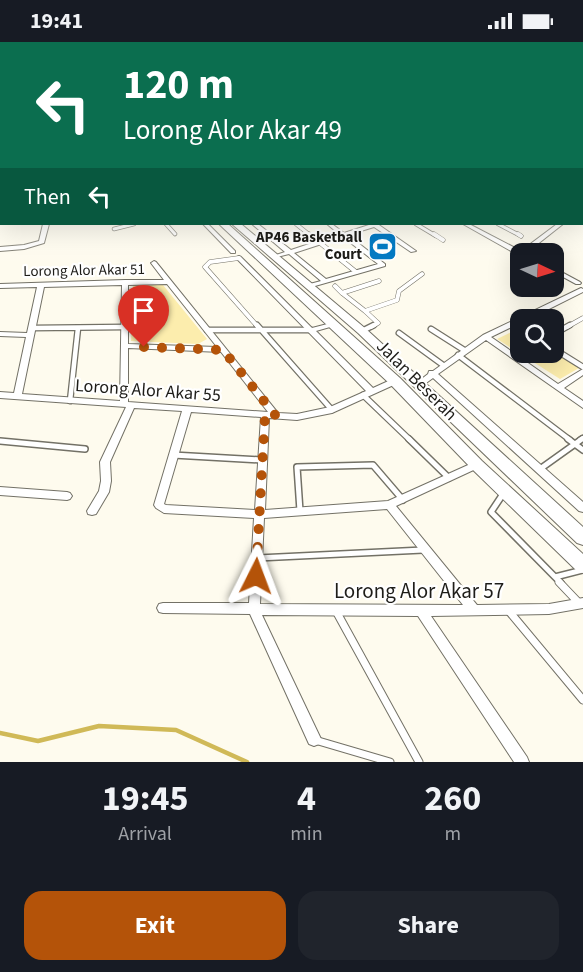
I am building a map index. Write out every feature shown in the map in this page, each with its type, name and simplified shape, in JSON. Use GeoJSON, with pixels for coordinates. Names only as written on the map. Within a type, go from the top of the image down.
{"type":"FeatureCollection","features":[{"type":"Feature","properties":{"kind":"highway","name":"Jalan Beserah"},"geometry":{"type":"LineString","coordinates":[[236,230],[282,254],[308,286],[362,331],[583,538]]}},
{"type":"Feature","properties":{"kind":"highway","name":"Jalan Beserah"},"geometry":{"type":"LineString","coordinates":[[236,230],[583,565]]}},
{"type":"Feature","properties":{"kind":"street"},"geometry":{"type":"LineString","coordinates":[[0,249],[37,245],[42,242],[46,225]]}},
{"type":"Feature","properties":{"kind":"street"},"geometry":{"type":"LineString","coordinates":[[206,225],[311,330],[367,393]]}},
{"type":"Feature","properties":{"kind":"street"},"geometry":{"type":"LineString","coordinates":[[256,225],[282,254],[325,281]]}},
{"type":"Feature","properties":{"kind":"street"},"geometry":{"type":"LineString","coordinates":[[308,286],[383,264],[329,225]]}},
{"type":"Feature","properties":{"kind":"street"},"geometry":{"type":"LineString","coordinates":[[282,254],[368,225]]}},
{"type":"Feature","properties":{"kind":"street"},"geometry":{"type":"LineString","coordinates":[[373,225],[413,250]]}},
{"type":"Feature","properties":{"kind":"street"},"geometry":{"type":"LineString","coordinates":[[468,225],[510,248]]}},
{"type":"Feature","properties":{"kind":"street"},"geometry":{"type":"LineString","coordinates":[[535,243],[557,226]]}},
{"type":"Feature","properties":{"kind":"street"},"geometry":{"type":"LineString","coordinates":[[220,239],[236,230]]}},
{"type":"Feature","properties":{"kind":"street"},"geometry":{"type":"LineString","coordinates":[[154,263],[223,350],[270,416],[262,460],[254,611],[314,740]]}},
{"type":"Feature","properties":{"kind":"street"},"geometry":{"type":"LineString","coordinates":[[564,276],[581,285]]}},
{"type":"Feature","properties":{"kind":"street"},"geometry":{"type":"LineString","coordinates":[[92,510],[104,492],[105,462],[128,405],[124,346],[125,282]]}},
{"type":"Feature","properties":{"kind":"street","name":"Lorong Alor Akar 51"},"geometry":{"type":"LineString","coordinates":[[0,286],[169,282]]}},
{"type":"Feature","properties":{"kind":"street"},"geometry":{"type":"LineString","coordinates":[[17,397],[42,284]]}},
{"type":"Feature","properties":{"kind":"street"},"geometry":{"type":"LineString","coordinates":[[537,309],[581,285]]}},
{"type":"Feature","properties":{"kind":"street"},"geometry":{"type":"LineString","coordinates":[[311,330],[335,324]]}},
{"type":"Feature","properties":{"kind":"street"},"geometry":{"type":"LineString","coordinates":[[418,384],[461,353],[510,324]]}},
{"type":"Feature","properties":{"kind":"street"},"geometry":{"type":"LineString","coordinates":[[0,334],[32,332]]}},
{"type":"Feature","properties":{"kind":"street"},"geometry":{"type":"LineString","coordinates":[[486,337],[583,405]]}},
{"type":"Feature","properties":{"kind":"street"},"geometry":{"type":"LineString","coordinates":[[124,346],[223,350]]}},
{"type":"Feature","properties":{"kind":"street"},"geometry":{"type":"LineString","coordinates":[[558,387],[583,369]]}},
{"type":"Feature","properties":{"kind":"street"},"geometry":{"type":"LineString","coordinates":[[432,373],[583,508]]}},
{"type":"Feature","properties":{"kind":"street","name":"Lorong Alor Akar 55"},"geometry":{"type":"LineString","coordinates":[[0,395],[297,417],[332,410],[395,381]]}},
{"type":"Feature","properties":{"kind":"street"},"geometry":{"type":"LineString","coordinates":[[187,410],[160,500],[159,505],[164,509],[260,514],[389,505],[477,465]]}},
{"type":"Feature","properties":{"kind":"street"},"geometry":{"type":"LineString","coordinates":[[0,490],[68,496]]}},
{"type":"Feature","properties":{"kind":"street"},"geometry":{"type":"LineString","coordinates":[[389,505],[473,609]]}},
{"type":"Feature","properties":{"kind":"street","name":"Lorong Alor Akar 57"},"geometry":{"type":"LineString","coordinates":[[163,608],[254,611],[421,611],[549,609],[582,605]]}},
{"type":"Feature","properties":{"kind":"street"},"geometry":{"type":"LineString","coordinates":[[421,611],[522,762]]}},
{"type":"Feature","properties":{"kind":"lane"},"geometry":{"type":"LineString","coordinates":[[114,229],[130,225]]}},
{"type":"Feature","properties":{"kind":"lane"},"geometry":{"type":"LineString","coordinates":[[167,225],[175,234]]}},
{"type":"Feature","properties":{"kind":"lane"},"geometry":{"type":"LineString","coordinates":[[297,225],[356,272]]}},
{"type":"Feature","properties":{"kind":"lane"},"geometry":{"type":"LineString","coordinates":[[418,225],[443,240]]}},
{"type":"Feature","properties":{"kind":"lane"},"geometry":{"type":"LineString","coordinates":[[500,225],[521,236]]}},
{"type":"Feature","properties":{"kind":"lane"},"geometry":{"type":"LineString","coordinates":[[236,255],[210,262],[205,267],[332,410]]}},
{"type":"Feature","properties":{"kind":"lane"},"geometry":{"type":"LineString","coordinates":[[365,311],[397,300],[399,291],[422,274]]}},
{"type":"Feature","properties":{"kind":"lane"},"geometry":{"type":"LineString","coordinates":[[342,293],[379,281]]}},
{"type":"Feature","properties":{"kind":"lane"},"geometry":{"type":"LineString","coordinates":[[335,286],[378,323],[362,331]]}},
{"type":"Feature","properties":{"kind":"lane"},"geometry":{"type":"LineString","coordinates":[[564,328],[583,318]]}},
{"type":"Feature","properties":{"kind":"lane"},"geometry":{"type":"LineString","coordinates":[[32,332],[124,327]]}},
{"type":"Feature","properties":{"kind":"lane"},"geometry":{"type":"LineString","coordinates":[[70,401],[78,328]]}},
{"type":"Feature","properties":{"kind":"lane"},"geometry":{"type":"LineString","coordinates":[[431,329],[583,450]]}},
{"type":"Feature","properties":{"kind":"lane"},"geometry":{"type":"LineString","coordinates":[[207,330],[311,330]]}},
{"type":"Feature","properties":{"kind":"lane"},"geometry":{"type":"LineString","coordinates":[[399,333],[443,365]]}},
{"type":"Feature","properties":{"kind":"lane"},"geometry":{"type":"LineString","coordinates":[[564,356],[583,369]]}},
{"type":"Feature","properties":{"kind":"lane"},"geometry":{"type":"LineString","coordinates":[[367,393],[449,478]]}},
{"type":"Feature","properties":{"kind":"lane"},"geometry":{"type":"LineString","coordinates":[[540,469],[583,438]]}},
{"type":"Feature","properties":{"kind":"lane"},"geometry":{"type":"LineString","coordinates":[[0,441],[85,449]]}},
{"type":"Feature","properties":{"kind":"lane"},"geometry":{"type":"LineString","coordinates":[[173,454],[262,460]]}},
{"type":"Feature","properties":{"kind":"lane"},"geometry":{"type":"LineString","coordinates":[[300,511],[297,468],[373,465],[378,468],[403,500]]}},
{"type":"Feature","properties":{"kind":"lane"},"geometry":{"type":"LineString","coordinates":[[504,491],[491,512],[582,605]]}},
{"type":"Feature","properties":{"kind":"lane"},"geometry":{"type":"LineString","coordinates":[[257,558],[426,550]]}},
{"type":"Feature","properties":{"kind":"lane"},"geometry":{"type":"LineString","coordinates":[[555,578],[583,570]]}},
{"type":"Feature","properties":{"kind":"lane"},"geometry":{"type":"LineString","coordinates":[[508,610],[583,700]]}},
{"type":"Feature","properties":{"kind":"lane"},"geometry":{"type":"LineString","coordinates":[[336,611],[419,762]]}},
{"type":"Feature","properties":{"kind":"lane"},"geometry":{"type":"LineString","coordinates":[[314,740],[390,762]]}},
{"type":"Feature","properties":{"kind":"shaded area"},"geometry":{"type":"Polygon","coordinates":[[[133,285],[163,285],[207,339],[198,344],[131,341],[133,285]]]}},
{"type":"Feature","properties":{"kind":"shaded area"},"geometry":{"type":"Polygon","coordinates":[[[510,333],[510,347],[497,339],[510,333]]]}},
{"type":"Feature","properties":{"kind":"shaded area"},"geometry":{"type":"Polygon","coordinates":[[[564,358],[579,368],[560,379],[535,363],[564,363],[564,358]]]}},
{"type":"Feature","properties":{"kind":"waterway"},"geometry":{"type":"LineString","coordinates":[[0,733],[38,741],[99,726],[176,730],[247,762]]}},
{"type":"Feature","properties":{"kind":"place","name":"AP46 Basketball Court"},"geometry":{"type":"Point","coordinates":[383,246]}},
{"type":"Feature","properties":{"kind":"route"},"geometry":{"type":"LineString","coordinates":[[144,347],[223,350],[276,416],[265,416],[256,576]]}}]}
